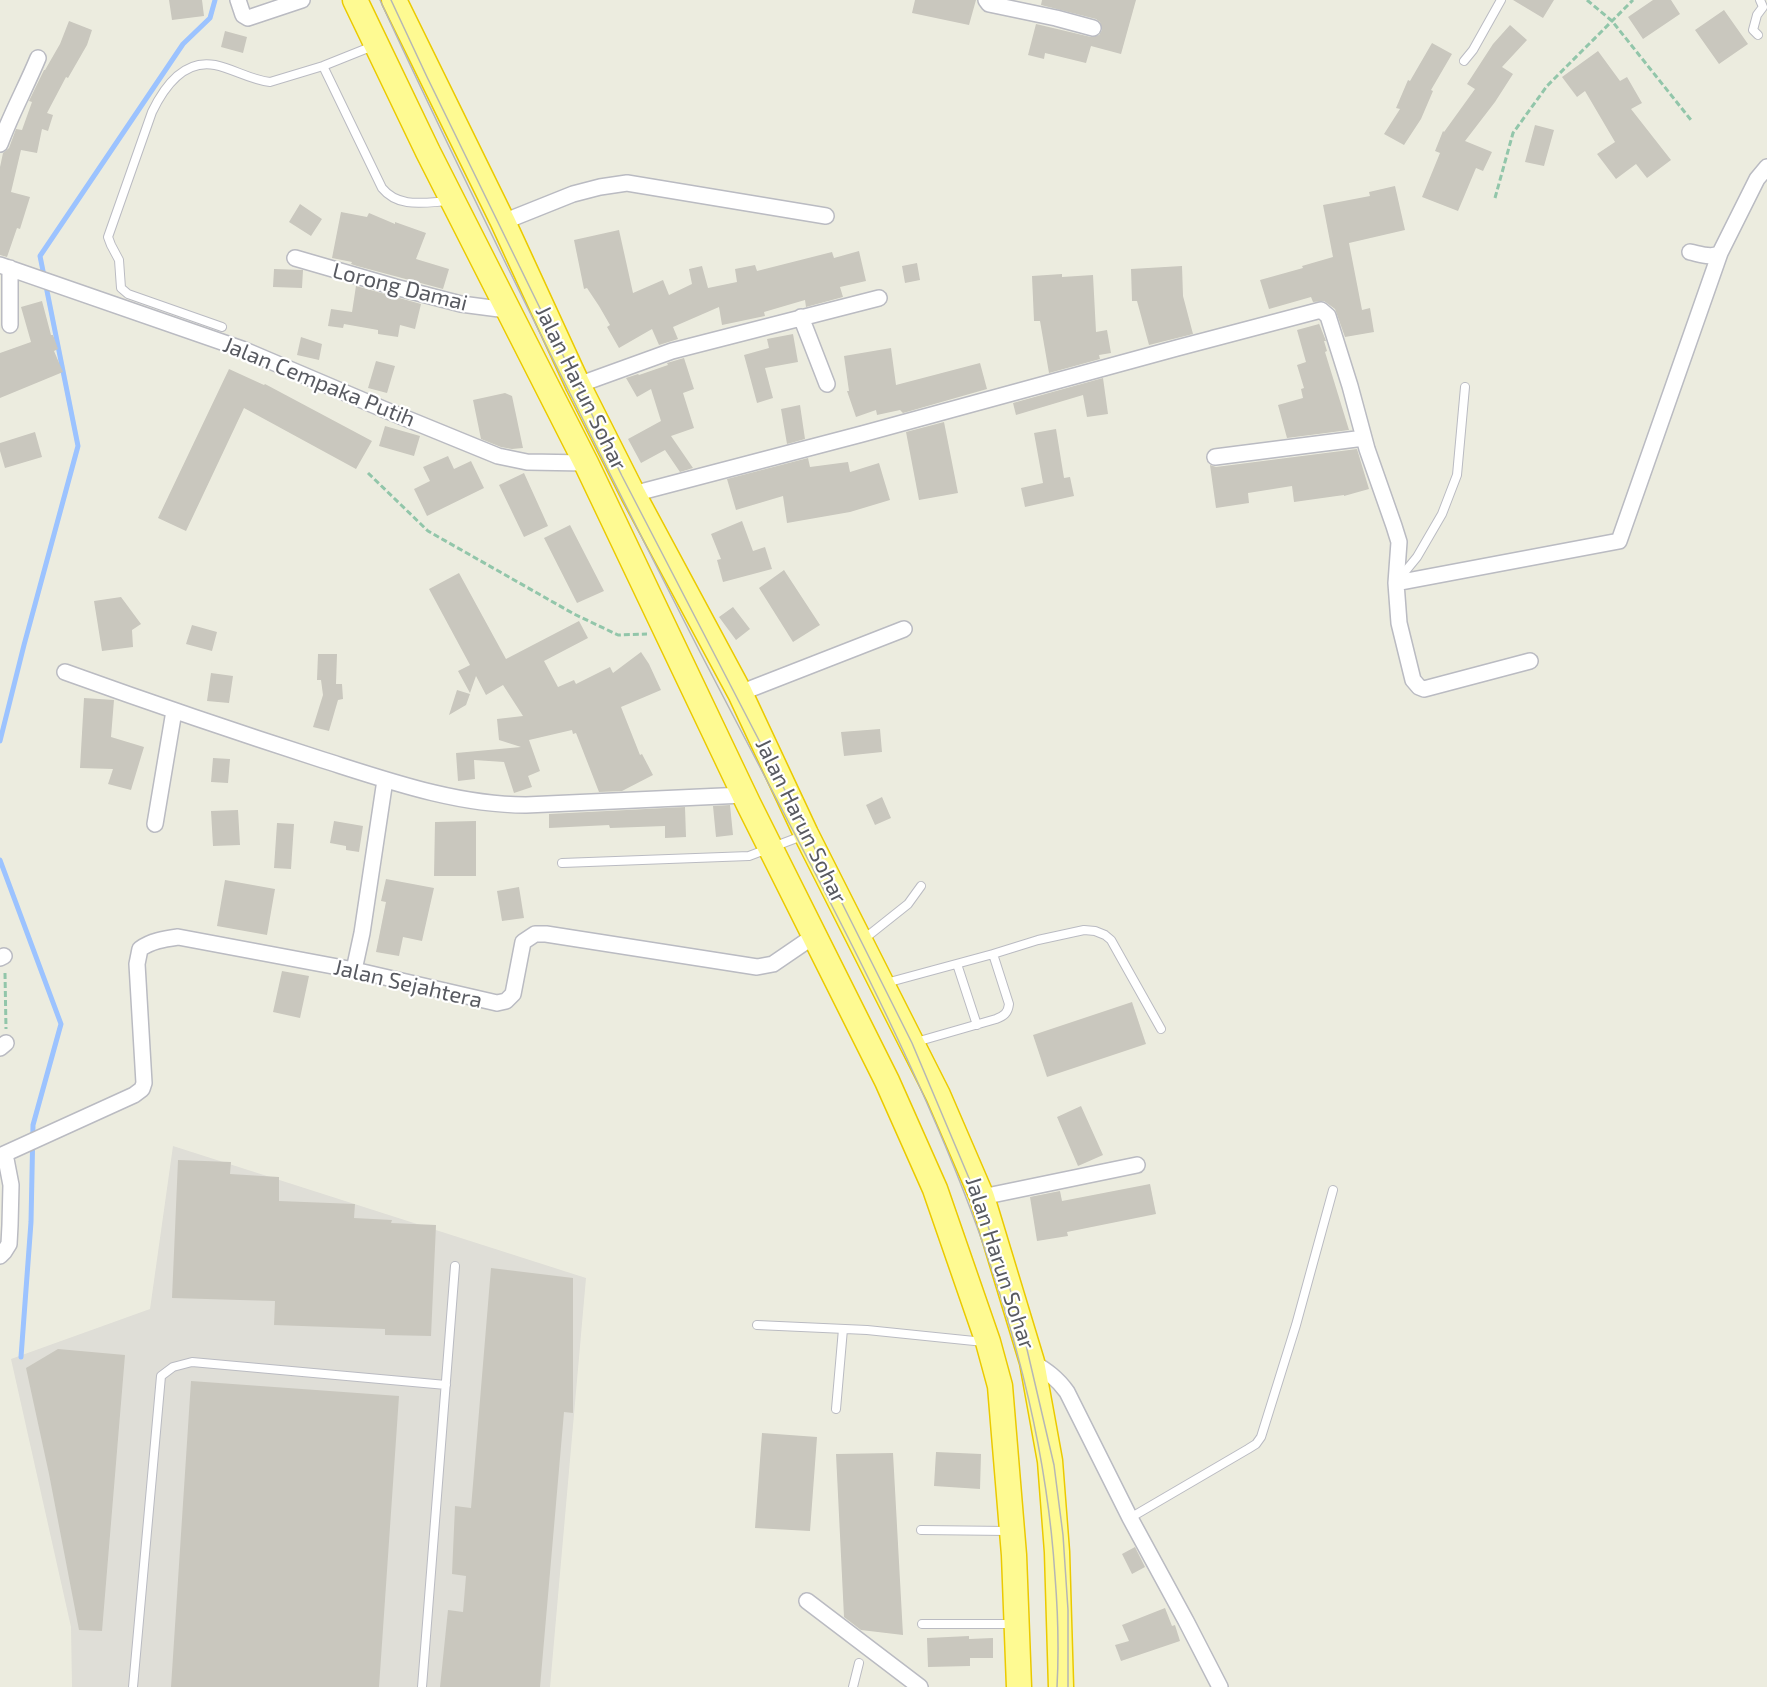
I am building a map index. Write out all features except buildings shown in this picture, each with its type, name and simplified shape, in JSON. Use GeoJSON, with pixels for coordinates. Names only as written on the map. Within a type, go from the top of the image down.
{"type":"FeatureCollection","features":[{"type":"Feature","properties":{"kind":"highway","name":"Jalan Harun Sohar"},"geometry":{"type":"LineString","coordinates":[[355,0],[452,201],[586,463],[744,795],[887,1081],[935,1189],[988,1342],[1000,1386],[1012,1531],[1019,1687]]}},
{"type":"Feature","properties":{"kind":"highway","name":"Jalan Harun Sohar"},"geometry":{"type":"LineString","coordinates":[[394,0],[503,222],[578,385],[633,494],[740,693],[806,834],[938,1095],[982,1197],[1032,1362],[1050,1461],[1057,1552],[1060,1687]]}},
{"type":"Feature","properties":{"kind":"street"},"geometry":{"type":"LineString","coordinates":[[238,0],[243,15],[248,18],[302,0]]}},
{"type":"Feature","properties":{"kind":"street"},"geometry":{"type":"LineString","coordinates":[[986,0],[989,4],[1093,28]]}},
{"type":"Feature","properties":{"kind":"street"},"geometry":{"type":"LineString","coordinates":[[0,144],[9,118],[38,58]]}},
{"type":"Feature","properties":{"kind":"street"},"geometry":{"type":"LineString","coordinates":[[1396,583],[1619,541],[1720,254],[1757,179],[1767,167]]}},
{"type":"Feature","properties":{"kind":"street"},"geometry":{"type":"LineString","coordinates":[[503,222],[573,194],[627,183],[826,216]]}},
{"type":"Feature","properties":{"kind":"street"},"geometry":{"type":"LineString","coordinates":[[1690,252],[1709,256],[1720,254]]}},
{"type":"Feature","properties":{"kind":"street","name":"Lorong Damai"},"geometry":{"type":"LineString","coordinates":[[295,258],[450,302],[507,310]]}},
{"type":"Feature","properties":{"kind":"street"},"geometry":{"type":"LineString","coordinates":[[10,325],[11,269]]}},
{"type":"Feature","properties":{"kind":"street","name":"Jalan Cempaka Putih"},"geometry":{"type":"LineString","coordinates":[[11,269],[242,349],[498,456],[527,462],[586,463]]}},
{"type":"Feature","properties":{"kind":"street"},"geometry":{"type":"LineString","coordinates":[[578,385],[672,351],[879,298]]}},
{"type":"Feature","properties":{"kind":"street"},"geometry":{"type":"LineString","coordinates":[[633,494],[1321,310],[1328,316],[1364,438],[1399,542],[1396,583],[1399,623],[1413,680],[1424,689],[1530,661]]}},
{"type":"Feature","properties":{"kind":"street"},"geometry":{"type":"LineString","coordinates":[[801,317],[827,384]]}},
{"type":"Feature","properties":{"kind":"street"},"geometry":{"type":"LineString","coordinates":[[1215,457],[1364,438]]}},
{"type":"Feature","properties":{"kind":"street"},"geometry":{"type":"LineString","coordinates":[[740,693],[904,629]]}},
{"type":"Feature","properties":{"kind":"street"},"geometry":{"type":"LineString","coordinates":[[65,672],[174,711],[386,780],[473,801],[498,805],[744,795]]}},
{"type":"Feature","properties":{"kind":"street"},"geometry":{"type":"LineString","coordinates":[[155,824],[174,711]]}},
{"type":"Feature","properties":{"kind":"street"},"geometry":{"type":"LineString","coordinates":[[354,970],[386,780]]}},
{"type":"Feature","properties":{"kind":"street","name":"Jalan Sejahtera"},"geometry":{"type":"LineString","coordinates":[[6,1154],[134,1095],[142,1089],[144,1083],[137,964],[140,949],[161,939],[178,937],[354,970],[497,1004],[506,1001],[513,994],[524,942],[536,934],[557,935],[757,967],[773,964],[814,936]]}},
{"type":"Feature","properties":{"kind":"street"},"geometry":{"type":"LineString","coordinates":[[0,1256],[9,1244],[10,1234],[11,1185],[6,1154]]}},
{"type":"Feature","properties":{"kind":"street"},"geometry":{"type":"LineString","coordinates":[[982,1197],[1137,1165]]}},
{"type":"Feature","properties":{"kind":"street"},"geometry":{"type":"LineString","coordinates":[[1032,1362],[1051,1373],[1067,1392],[1130,1518],[1220,1687]]}},
{"type":"Feature","properties":{"kind":"street"},"geometry":{"type":"LineString","coordinates":[[807,1601],[920,1687]]}},
{"type":"Feature","properties":{"kind":"lane"},"geometry":{"type":"LineString","coordinates":[[1464,61],[1473,50],[1501,0]]}},
{"type":"Feature","properties":{"kind":"lane"},"geometry":{"type":"LineString","coordinates":[[1758,35],[1753,30],[1757,15],[1763,7],[1760,0]]}},
{"type":"Feature","properties":{"kind":"lane"},"geometry":{"type":"LineString","coordinates":[[222,327],[128,294],[121,288],[119,260],[108,237],[152,112],[161,94],[180,74],[202,63],[217,65],[270,82],[323,66],[376,44]]}},
{"type":"Feature","properties":{"kind":"lane"},"geometry":{"type":"LineString","coordinates":[[323,66],[382,188],[388,195],[395,200],[408,203],[452,201]]}},
{"type":"Feature","properties":{"kind":"lane"},"geometry":{"type":"LineString","coordinates":[[1396,583],[1417,557],[1442,514],[1457,475],[1465,387]]}},
{"type":"Feature","properties":{"kind":"lane"},"geometry":{"type":"LineString","coordinates":[[562,863],[749,856],[806,834]]}},
{"type":"Feature","properties":{"kind":"lane"},"geometry":{"type":"LineString","coordinates":[[861,942],[908,904],[921,886]]}},
{"type":"Feature","properties":{"kind":"lane"},"geometry":{"type":"LineString","coordinates":[[882,984],[1038,940],[1084,930],[1095,931],[1111,940],[1161,1029]]}},
{"type":"Feature","properties":{"kind":"lane"},"geometry":{"type":"LineString","coordinates":[[912,1044],[977,1025],[1003,1016],[1008,1011],[1009,1004],[993,954]]}},
{"type":"Feature","properties":{"kind":"lane"},"geometry":{"type":"LineString","coordinates":[[957,964],[977,1025]]}},
{"type":"Feature","properties":{"kind":"lane"},"geometry":{"type":"LineString","coordinates":[[1130,1518],[1248,1449],[1261,1437],[1296,1325],[1333,1190]]}},
{"type":"Feature","properties":{"kind":"lane"},"geometry":{"type":"LineString","coordinates":[[422,1687],[455,1266]]}},
{"type":"Feature","properties":{"kind":"lane"},"geometry":{"type":"LineString","coordinates":[[757,1325],[843,1329],[988,1342]]}},
{"type":"Feature","properties":{"kind":"lane"},"geometry":{"type":"LineString","coordinates":[[836,1409],[843,1329]]}},
{"type":"Feature","properties":{"kind":"lane"},"geometry":{"type":"LineString","coordinates":[[133,1687],[161,1376],[173,1367],[192,1362],[446,1385]]}},
{"type":"Feature","properties":{"kind":"lane"},"geometry":{"type":"LineString","coordinates":[[921,1530],[1012,1531]]}},
{"type":"Feature","properties":{"kind":"lane"},"geometry":{"type":"LineString","coordinates":[[922,1624],[1017,1624]]}},
{"type":"Feature","properties":{"kind":"lane"},"geometry":{"type":"LineString","coordinates":[[853,1687],[859,1663]]}},
{"type":"Feature","properties":{"kind":"path"},"geometry":{"type":"LineString","coordinates":[[1587,0],[1612,21],[1691,120]]}},
{"type":"Feature","properties":{"kind":"path"},"geometry":{"type":"LineString","coordinates":[[1495,198],[1513,133],[1547,86],[1633,0]]}},
{"type":"Feature","properties":{"kind":"path"},"geometry":{"type":"LineString","coordinates":[[368,473],[428,531],[574,614],[618,635],[635,636],[666,632]]}},
{"type":"Feature","properties":{"kind":"path"},"geometry":{"type":"LineString","coordinates":[[2,957],[3,1046]]}},
{"type":"Feature","properties":{"kind":"shaded area"},"geometry":{"type":"Polygon","coordinates":[[[173,1146],[586,1278],[550,1687],[72,1687],[71,1627],[11,1359],[150,1309],[173,1146]]]}},
{"type":"Feature","properties":{"kind":"waterway"},"geometry":{"type":"LineString","coordinates":[[0,741],[78,446],[40,256],[183,44],[210,18],[215,0]]}},
{"type":"Feature","properties":{"kind":"waterway"},"geometry":{"type":"LineString","coordinates":[[0,860],[61,1024],[33,1125],[31,1222],[21,1357]]}},
{"type":"Feature","properties":{"kind":"tram line"},"geometry":{"type":"LineString","coordinates":[[380,0],[603,460],[855,951],[935,1122],[971,1210],[1001,1299],[1026,1389],[1045,1482],[1056,1590],[1057,1687]]}},
{"type":"Feature","properties":{"kind":"tram line"},"geometry":{"type":"LineString","coordinates":[[391,0],[622,476],[805,829],[912,1043],[982,1209],[1019,1315],[1054,1465],[1063,1535],[1068,1610],[1068,1687]]}}]}
